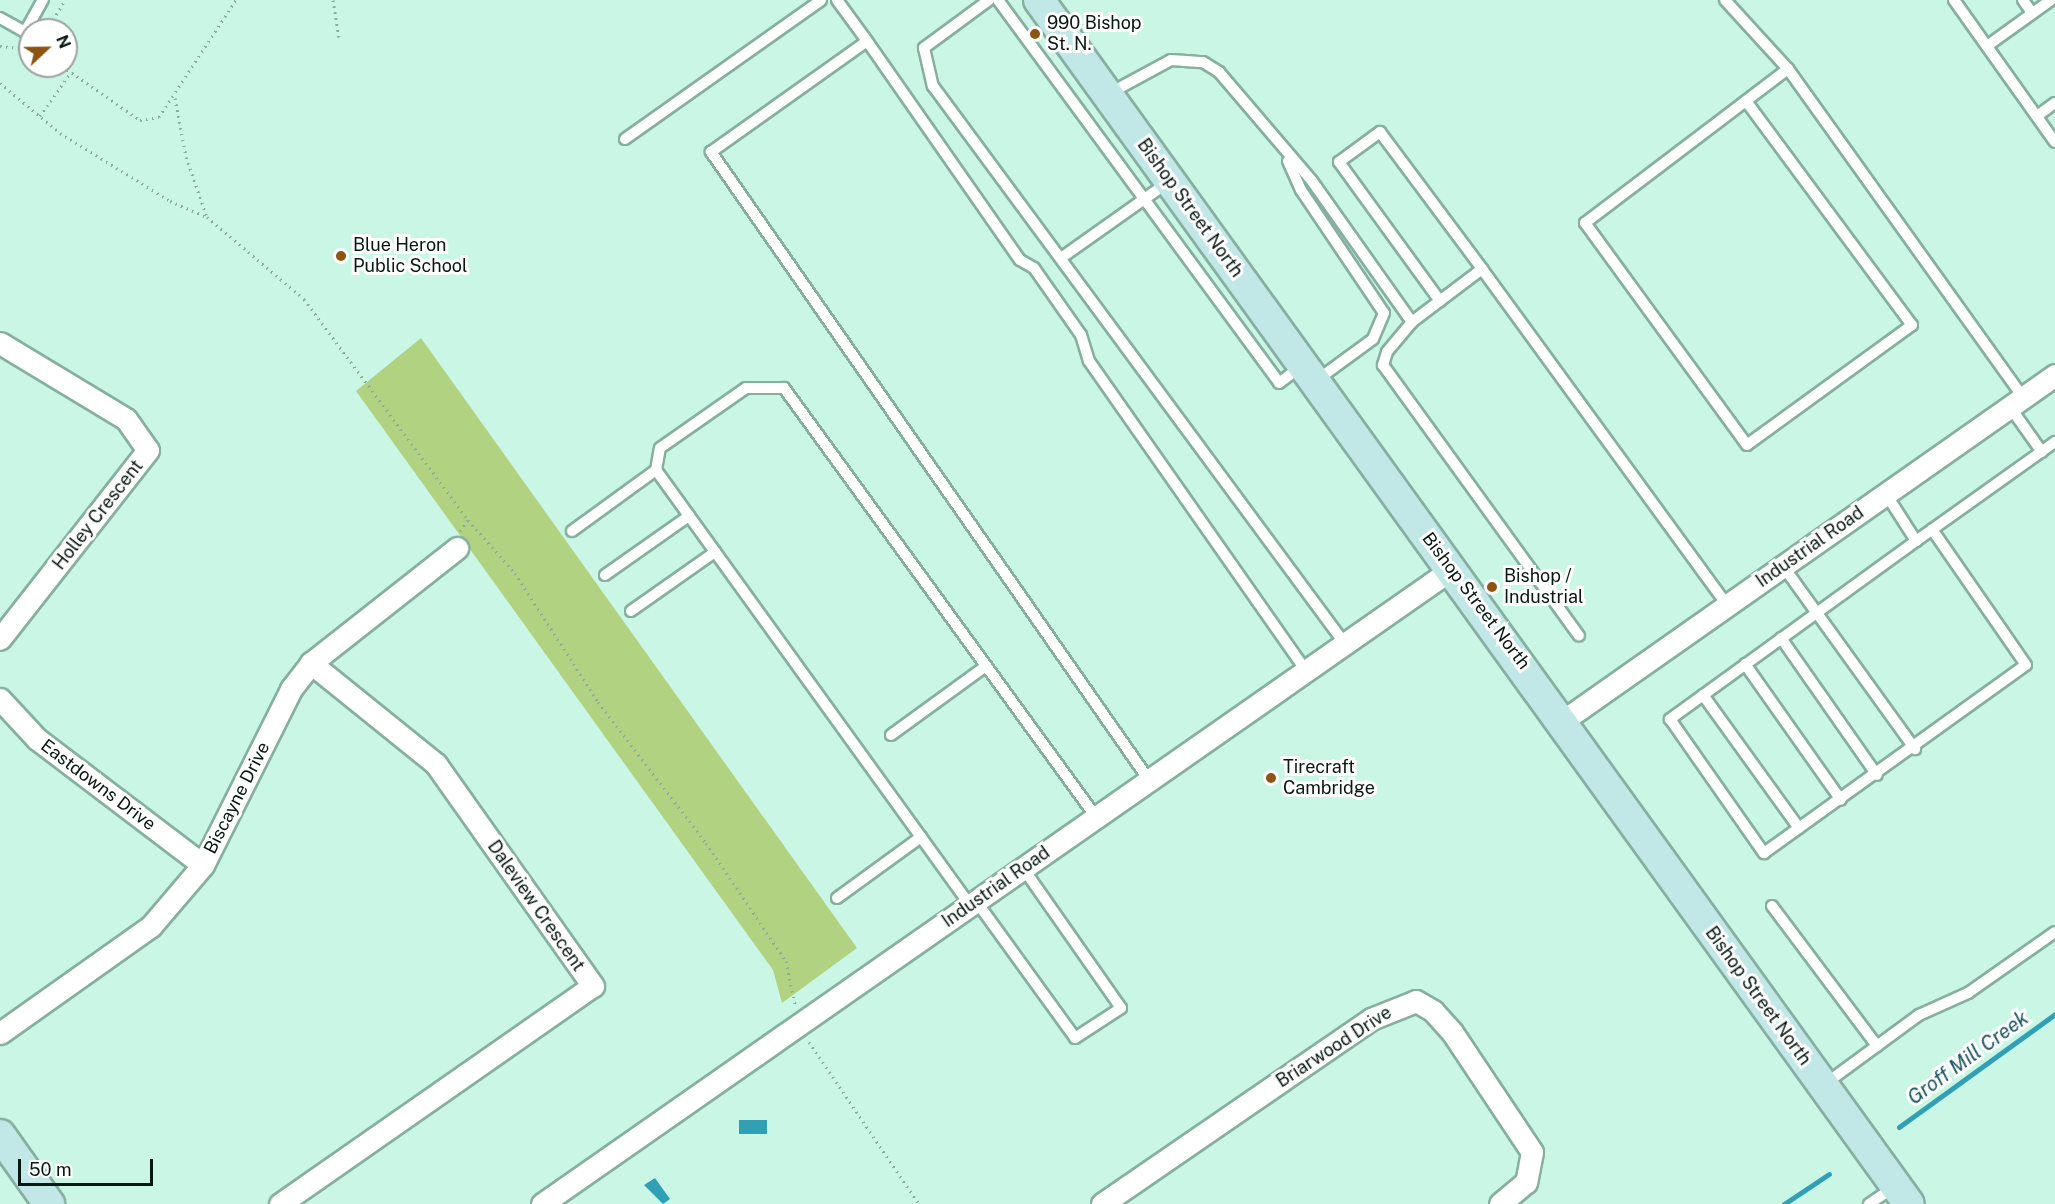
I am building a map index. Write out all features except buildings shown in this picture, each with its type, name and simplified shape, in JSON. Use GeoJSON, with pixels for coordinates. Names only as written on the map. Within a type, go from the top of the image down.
{"type":"FeatureCollection","features":[{"type":"Feature","properties":{"kind":"main road","name":"Bishop Street North"},"geometry":{"type":"LineString","coordinates":[[1039,0],[1452,570],[1564,720],[1822,1086],[1902,1195]]}},
{"type":"Feature","properties":{"kind":"main road"},"geometry":{"type":"LineString","coordinates":[[0,1135],[49,1204]]}},
{"type":"Feature","properties":{"kind":"street","name":"Holley Crescent"},"geometry":{"type":"LineString","coordinates":[[0,343],[126,418],[148,450],[0,639]]}},
{"type":"Feature","properties":{"kind":"street","name":"Industrial Road"},"geometry":{"type":"LineString","coordinates":[[1564,720],[2055,375]]}},
{"type":"Feature","properties":{"kind":"street","name":"Biscayne Drive"},"geometry":{"type":"LineString","coordinates":[[0,1033],[151,926],[203,865],[291,689],[311,663],[458,548]]}},
{"type":"Feature","properties":{"kind":"street","name":"Industrial Road"},"geometry":{"type":"LineString","coordinates":[[542,1204],[1452,570]]}},
{"type":"Feature","properties":{"kind":"street","name":"Daleview Crescent"},"geometry":{"type":"LineString","coordinates":[[280,1204],[593,986],[435,764],[311,663]]}},
{"type":"Feature","properties":{"kind":"street","name":"Eastdowns Drive"},"geometry":{"type":"LineString","coordinates":[[0,699],[36,739],[203,865]]}},
{"type":"Feature","properties":{"kind":"street","name":"Briarwood Drive"},"geometry":{"type":"LineString","coordinates":[[1102,1204],[1371,1019],[1416,1001],[1433,1011],[1452,1032],[1532,1152],[1526,1182],[1500,1204]]}},
{"type":"Feature","properties":{"kind":"lane"},"geometry":{"type":"LineString","coordinates":[[0,18],[25,32],[43,0]]}},
{"type":"Feature","properties":{"kind":"lane"},"geometry":{"type":"LineString","coordinates":[[626,139],[821,0]]}},
{"type":"Feature","properties":{"kind":"lane"},"geometry":{"type":"LineString","coordinates":[[837,0],[1020,260],[1034,268],[1081,335],[1089,361],[1306,671]]}},
{"type":"Feature","properties":{"kind":"lane"},"geometry":{"type":"LineString","coordinates":[[988,0],[924,48],[926,70],[1061,258],[1345,644]]}},
{"type":"Feature","properties":{"kind":"lane"},"geometry":{"type":"LineString","coordinates":[[998,0],[1279,382],[1309,373],[1373,339],[1384,313],[1301,190],[1286,156]]}},
{"type":"Feature","properties":{"kind":"lane"},"geometry":{"type":"LineString","coordinates":[[1725,0],[1788,69],[2017,402],[2042,452]]}},
{"type":"Feature","properties":{"kind":"lane"},"geometry":{"type":"LineString","coordinates":[[1954,0],[2055,142]]}},
{"type":"Feature","properties":{"kind":"lane"},"geometry":{"type":"LineString","coordinates":[[2023,0],[2032,13]]}},
{"type":"Feature","properties":{"kind":"lane"},"geometry":{"type":"LineString","coordinates":[[1987,46],[2051,0]]}},
{"type":"Feature","properties":{"kind":"lane"},"geometry":{"type":"LineString","coordinates":[[867,40],[711,152],[1149,780]]}},
{"type":"Feature","properties":{"kind":"lane"},"geometry":{"type":"LineString","coordinates":[[1107,94],[1171,60],[1203,62],[1238,91],[1286,156],[1312,182],[1412,322]]}},
{"type":"Feature","properties":{"kind":"lane"},"geometry":{"type":"LineString","coordinates":[[1746,101],[1912,325],[1747,445],[1585,223],[1788,69]]}},
{"type":"Feature","properties":{"kind":"lane"},"geometry":{"type":"LineString","coordinates":[[2037,116],[2055,103]]}},
{"type":"Feature","properties":{"kind":"lane"},"geometry":{"type":"LineString","coordinates":[[1440,301],[1339,162],[1380,132],[1727,605]]}},
{"type":"Feature","properties":{"kind":"lane"},"geometry":{"type":"LineString","coordinates":[[1061,258],[1170,181]]}},
{"type":"Feature","properties":{"kind":"lane"},"geometry":{"type":"LineString","coordinates":[[1482,269],[1412,322],[1383,365],[1579,636]]}},
{"type":"Feature","properties":{"kind":"lane"},"geometry":{"type":"LineString","coordinates":[[572,531],[656,470],[660,448],[746,388],[784,388],[1096,817]]}},
{"type":"Feature","properties":{"kind":"lane"},"geometry":{"type":"LineString","coordinates":[[1932,529],[2026,665],[1915,749],[1764,853],[1670,719],[1816,612],[1932,529],[2042,452],[2055,442]]}},
{"type":"Feature","properties":{"kind":"lane"},"geometry":{"type":"LineString","coordinates":[[656,470],[921,837],[1075,1038],[1121,1008],[1023,868]]}},
{"type":"Feature","properties":{"kind":"lane"},"geometry":{"type":"LineString","coordinates":[[1886,494],[1916,541]]}},
{"type":"Feature","properties":{"kind":"lane"},"geometry":{"type":"LineString","coordinates":[[605,575],[689,516]]}},
{"type":"Feature","properties":{"kind":"lane"},"geometry":{"type":"LineString","coordinates":[[631,611],[715,552]]}},
{"type":"Feature","properties":{"kind":"lane"},"geometry":{"type":"LineString","coordinates":[[1783,566],[1915,749]]}},
{"type":"Feature","properties":{"kind":"lane"},"geometry":{"type":"LineString","coordinates":[[1781,638],[1877,775]]}},
{"type":"Feature","properties":{"kind":"lane"},"geometry":{"type":"LineString","coordinates":[[1745,664],[1841,800]]}},
{"type":"Feature","properties":{"kind":"lane"},"geometry":{"type":"LineString","coordinates":[[891,735],[986,666]]}},
{"type":"Feature","properties":{"kind":"lane"},"geometry":{"type":"LineString","coordinates":[[1703,694],[1799,828]]}},
{"type":"Feature","properties":{"kind":"lane"},"geometry":{"type":"LineString","coordinates":[[837,898],[921,837]]}},
{"type":"Feature","properties":{"kind":"lane"},"geometry":{"type":"LineString","coordinates":[[1772,906],[1877,1046]]}},
{"type":"Feature","properties":{"kind":"lane"},"geometry":{"type":"LineString","coordinates":[[1822,1086],[1919,1015],[1968,993],[2055,932]]}},
{"type":"Feature","properties":{"kind":"lane"},"geometry":{"type":"LineString","coordinates":[[1869,1204],[1902,1195]]}},
{"type":"Feature","properties":{"kind":"path"},"geometry":{"type":"LineString","coordinates":[[54,18],[65,0]]}},
{"type":"Feature","properties":{"kind":"path"},"geometry":{"type":"LineString","coordinates":[[78,77],[140,120],[159,117],[175,98],[236,0]]}},
{"type":"Feature","properties":{"kind":"path"},"geometry":{"type":"LineString","coordinates":[[333,0],[339,38]]}},
{"type":"Feature","properties":{"kind":"path"},"geometry":{"type":"LineString","coordinates":[[0,46],[18,48]]}},
{"type":"Feature","properties":{"kind":"path"},"geometry":{"type":"LineString","coordinates":[[40,116],[67,78]]}},
{"type":"Feature","properties":{"kind":"path"},"geometry":{"type":"LineString","coordinates":[[0,83],[40,116],[170,201],[207,217],[304,298],[468,520],[515,573],[598,702],[786,961],[794,987],[790,1008]]}},
{"type":"Feature","properties":{"kind":"path"},"geometry":{"type":"LineString","coordinates":[[175,98],[186,157],[207,217]]}},
{"type":"Feature","properties":{"kind":"path"},"geometry":{"type":"LineString","coordinates":[[807,1038],[919,1204]]}},
{"type":"Feature","properties":{"kind":"green space"},"geometry":{"type":"Polygon","coordinates":[[[421,338],[857,948],[782,1003],[773,970],[356,391],[421,338]]]}},
{"type":"Feature","properties":{"kind":"water"},"geometry":{"type":"Polygon","coordinates":[[[739,1120],[767,1120],[767,1134],[739,1134],[739,1120]]]}},
{"type":"Feature","properties":{"kind":"water"},"geometry":{"type":"Polygon","coordinates":[[[655,1178],[670,1199],[663,1204],[644,1185],[655,1178]]]}},
{"type":"Feature","properties":{"kind":"waterway","name":"Groff Mill Creek"},"geometry":{"type":"LineString","coordinates":[[1899,1127],[2055,1014]]}},
{"type":"Feature","properties":{"kind":"waterway","name":"Groff Mill Creek"},"geometry":{"type":"LineString","coordinates":[[1784,1204],[1829,1174]]}},
{"type":"Feature","properties":{"kind":"place","name":"990 Bishop St. N."},"geometry":{"type":"Point","coordinates":[1035,34]}},
{"type":"Feature","properties":{"kind":"place","name":"Blue Heron Public School"},"geometry":{"type":"Point","coordinates":[341,256]}},
{"type":"Feature","properties":{"kind":"place","name":"Bishop / Industrial"},"geometry":{"type":"Point","coordinates":[1492,587]}},
{"type":"Feature","properties":{"kind":"place","name":"Tirecraft Cambridge"},"geometry":{"type":"Point","coordinates":[1271,778]}}]}
